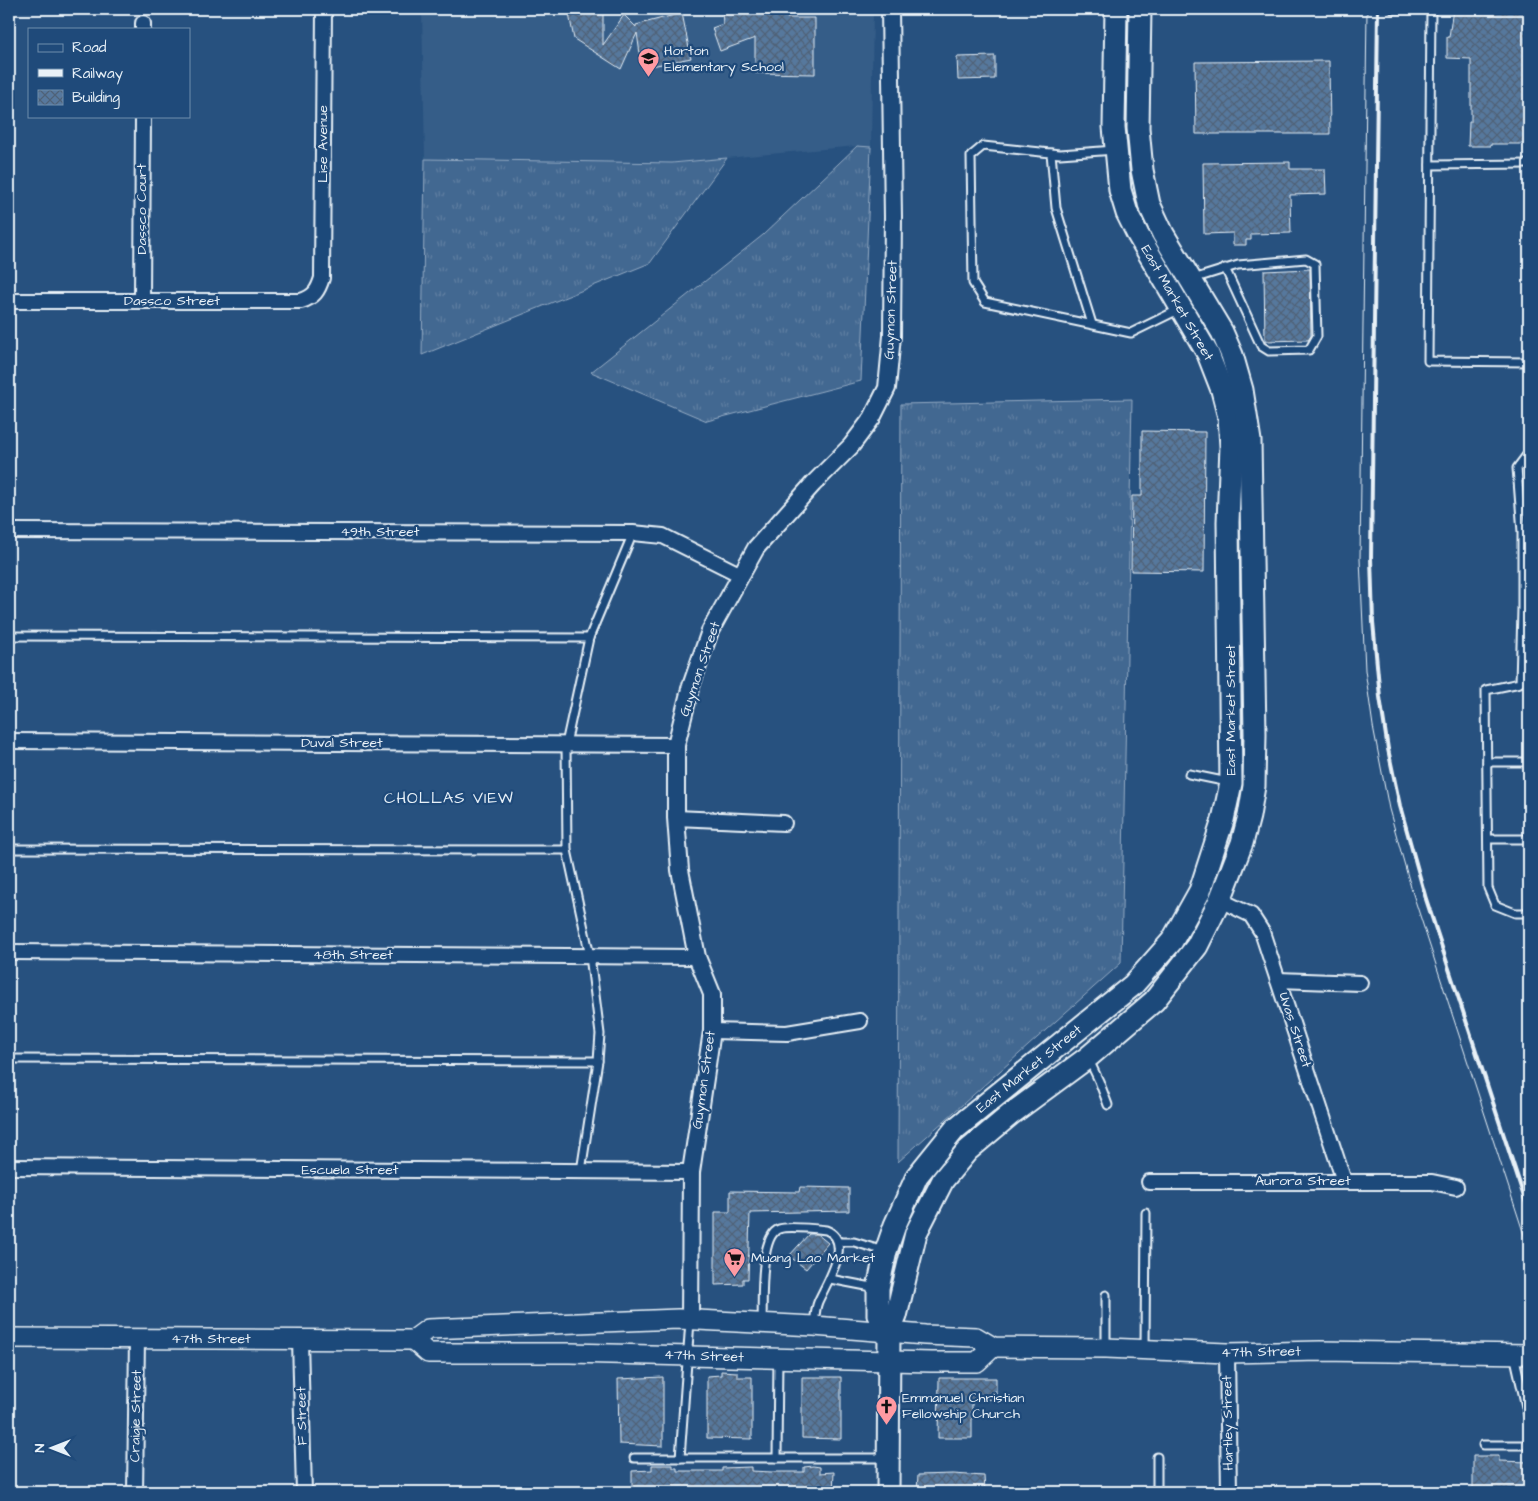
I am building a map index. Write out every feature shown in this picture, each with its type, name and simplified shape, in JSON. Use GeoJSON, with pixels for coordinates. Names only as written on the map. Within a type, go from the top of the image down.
{"type":"FeatureCollection","features":[{"type":"Feature","properties":{"kind":"main road","name":"East Market Street"},"geometry":{"type":"LineString","coordinates":[[889,1333],[878,1315],[878,1288],[886,1251],[895,1225],[917,1176],[956,1129],[1133,985],[1172,941],[1200,891],[1224,820],[1231,783],[1228,522],[1231,446],[1229,417],[1222,390],[1208,354],[1138,235],[1127,213],[1120,190],[1114,127],[1116,9]]}},
{"type":"Feature","properties":{"kind":"main road","name":"East Market Street"},"geometry":{"type":"LineString","coordinates":[[888,1492],[889,1333],[896,1316],[916,1233],[943,1180],[968,1150],[1011,1114],[1087,1058],[1154,1000],[1197,946],[1220,900],[1242,843],[1250,816],[1254,786],[1256,734],[1250,441],[1242,390],[1232,355],[1222,332],[1163,234],[1153,211],[1142,170],[1138,128],[1140,9]]}},
{"type":"Feature","properties":{"kind":"main road"},"geometry":{"type":"LineString","coordinates":[[1220,900],[1215,892],[1236,819],[1231,783]]}},
{"type":"Feature","properties":{"kind":"main road","name":"47th Street"},"geometry":{"type":"LineString","coordinates":[[9,1338],[413,1340],[428,1329],[678,1320],[762,1323],[889,1333],[976,1337],[993,1347],[1106,1348],[1227,1353],[1320,1351],[1521,1354]]}},
{"type":"Feature","properties":{"kind":"main road","name":"47th Street"},"geometry":{"type":"LineString","coordinates":[[413,1340],[428,1353],[687,1355],[889,1361],[977,1362],[993,1347]]}},
{"type":"Feature","properties":{"kind":"street","name":"Lise Avenue"},"geometry":{"type":"LineString","coordinates":[[322,278],[324,9]]}},
{"type":"Feature","properties":{"kind":"street","name":"Guymon Street"},"geometry":{"type":"LineString","coordinates":[[690,1321],[691,1172],[712,1031],[712,994],[697,957],[680,870],[676,818],[676,745],[690,689],[710,631],[756,548],[813,484],[851,446],[872,418],[887,388],[892,336],[893,217],[890,9]]}},
{"type":"Feature","properties":{"kind":"street","name":"Dassco Court"},"geometry":{"type":"LineString","coordinates":[[142,118],[142,301]]}},
{"type":"Feature","properties":{"kind":"street","name":"Dassco Street"},"geometry":{"type":"LineString","coordinates":[[9,301],[301,301],[310,298],[318,290],[322,278]]}},
{"type":"Feature","properties":{"kind":"street","name":"49th Street"},"geometry":{"type":"LineString","coordinates":[[9,531],[633,533],[663,536],[741,575]]}},
{"type":"Feature","properties":{"kind":"street","name":"Duval Street"},"geometry":{"type":"LineString","coordinates":[[9,741],[676,745]]}},
{"type":"Feature","properties":{"kind":"street"},"geometry":{"type":"LineString","coordinates":[[676,818],[784,823]]}},
{"type":"Feature","properties":{"kind":"street","name":"Uvas Street"},"geometry":{"type":"LineString","coordinates":[[1220,900],[1251,915],[1262,932],[1344,1181]]}},
{"type":"Feature","properties":{"kind":"street","name":"48th Street"},"geometry":{"type":"LineString","coordinates":[[9,952],[697,957]]}},
{"type":"Feature","properties":{"kind":"street"},"geometry":{"type":"LineString","coordinates":[[1278,980],[1360,982]]}},
{"type":"Feature","properties":{"kind":"street"},"geometry":{"type":"LineString","coordinates":[[712,1031],[787,1033],[860,1021]]}},
{"type":"Feature","properties":{"kind":"street","name":"Escuela Street"},"geometry":{"type":"LineString","coordinates":[[9,1168],[691,1172]]}},
{"type":"Feature","properties":{"kind":"street","name":"Aurora Street"},"geometry":{"type":"LineString","coordinates":[[1149,1182],[1432,1182],[1456,1187]]}},
{"type":"Feature","properties":{"kind":"street","name":"Craigie Street"},"geometry":{"type":"LineString","coordinates":[[134,1492],[137,1339]]}},
{"type":"Feature","properties":{"kind":"street","name":"F Street"},"geometry":{"type":"LineString","coordinates":[[300,1340],[304,1492]]}},
{"type":"Feature","properties":{"kind":"street","name":"Hartley Street"},"geometry":{"type":"LineString","coordinates":[[1227,1353],[1228,1492]]}},
{"type":"Feature","properties":{"kind":"lane"},"geometry":{"type":"LineString","coordinates":[[1393,9],[1431,9],[1428,361],[1529,362]]}},
{"type":"Feature","properties":{"kind":"lane"},"geometry":{"type":"LineString","coordinates":[[1116,150],[1060,154],[983,146],[971,156],[973,283],[985,302],[1131,333],[1182,308]]}},
{"type":"Feature","properties":{"kind":"lane"},"geometry":{"type":"LineString","coordinates":[[1051,153],[1056,208],[1092,324]]}},
{"type":"Feature","properties":{"kind":"lane"},"geometry":{"type":"LineString","coordinates":[[1430,165],[1529,164]]}},
{"type":"Feature","properties":{"kind":"lane"},"geometry":{"type":"LineString","coordinates":[[1190,280],[1225,268],[1306,259],[1314,264],[1317,336],[1308,350],[1269,352],[1262,346],[1225,268]]}},
{"type":"Feature","properties":{"kind":"lane"},"geometry":{"type":"LineString","coordinates":[[1520,683],[1526,609],[1526,532],[1517,468],[1526,456],[1529,456]]}},
{"type":"Feature","properties":{"kind":"lane"},"geometry":{"type":"LineString","coordinates":[[581,1171],[598,1061],[600,1034],[590,956],[566,850],[566,744],[589,638],[633,533]]}},
{"type":"Feature","properties":{"kind":"lane"},"geometry":{"type":"LineString","coordinates":[[9,636],[589,638]]}},
{"type":"Feature","properties":{"kind":"lane"},"geometry":{"type":"LineString","coordinates":[[1529,684],[1520,683],[1486,690],[1488,888],[1495,905],[1515,913],[1529,913]]}},
{"type":"Feature","properties":{"kind":"lane"},"geometry":{"type":"LineString","coordinates":[[1487,762],[1529,762]]}},
{"type":"Feature","properties":{"kind":"lane"},"geometry":{"type":"LineString","coordinates":[[1189,774],[1231,783]]}},
{"type":"Feature","properties":{"kind":"lane"},"geometry":{"type":"LineString","coordinates":[[1488,839],[1529,839]]}},
{"type":"Feature","properties":{"kind":"lane"},"geometry":{"type":"LineString","coordinates":[[9,849],[566,850]]}},
{"type":"Feature","properties":{"kind":"lane"},"geometry":{"type":"LineString","coordinates":[[1087,1058],[1099,1081],[1108,1106]]}},
{"type":"Feature","properties":{"kind":"lane"},"geometry":{"type":"LineString","coordinates":[[9,1059],[598,1061]]}},
{"type":"Feature","properties":{"kind":"lane"},"geometry":{"type":"LineString","coordinates":[[1145,1350],[1146,1213]]}},
{"type":"Feature","properties":{"kind":"lane"},"geometry":{"type":"LineString","coordinates":[[762,1323],[765,1252],[771,1234],[780,1228],[826,1230],[833,1232],[838,1242],[836,1260],[818,1303],[814,1326]]}},
{"type":"Feature","properties":{"kind":"lane"},"geometry":{"type":"LineString","coordinates":[[838,1242],[854,1242],[886,1251]]}},
{"type":"Feature","properties":{"kind":"lane"},"geometry":{"type":"LineString","coordinates":[[830,1278],[878,1288]]}},
{"type":"Feature","properties":{"kind":"lane"},"geometry":{"type":"LineString","coordinates":[[1106,1295],[1106,1348]]}},
{"type":"Feature","properties":{"kind":"lane"},"geometry":{"type":"LineString","coordinates":[[680,1458],[690,1321]]}},
{"type":"Feature","properties":{"kind":"lane"},"geometry":{"type":"LineString","coordinates":[[1521,1354],[1529,1420]]}},
{"type":"Feature","properties":{"kind":"lane"},"geometry":{"type":"LineString","coordinates":[[777,1458],[778,1358]]}},
{"type":"Feature","properties":{"kind":"lane"},"geometry":{"type":"LineString","coordinates":[[1483,1445],[1529,1444]]}},
{"type":"Feature","properties":{"kind":"lane"},"geometry":{"type":"LineString","coordinates":[[1157,1457],[1157,1492]]}},
{"type":"Feature","properties":{"kind":"lane"},"geometry":{"type":"LineString","coordinates":[[634,1458],[888,1458]]}},
{"type":"Feature","properties":{"kind":"shaded area","name":"Horton Elementary School"},"geometry":{"type":"Polygon","coordinates":[[[422,9],[873,9],[871,147],[857,146],[672,163],[425,159],[422,9]]]}},
{"type":"Feature","properties":{"kind":"green space"},"geometry":{"type":"Polygon","coordinates":[[[857,146],[871,147],[861,381],[707,421],[591,372],[763,235],[857,146]]]}},
{"type":"Feature","properties":{"kind":"green space"},"geometry":{"type":"Polygon","coordinates":[[[727,158],[650,263],[422,355],[425,159],[672,163],[727,158]]]}},
{"type":"Feature","properties":{"kind":"green space"},"geometry":{"type":"Polygon","coordinates":[[[1132,399],[1121,963],[898,1162],[901,404],[1132,399]]]}},
{"type":"Feature","properties":{"kind":"building"},"geometry":{"type":"Polygon","coordinates":[[[568,9],[603,9],[603,45],[624,15],[636,27],[636,25],[682,13],[691,58],[642,68],[637,33],[621,69],[574,39],[568,9]]]}},
{"type":"Feature","properties":{"kind":"building"},"geometry":{"type":"Polygon","coordinates":[[[722,9],[786,9],[787,18],[815,18],[815,74],[755,73],[755,38],[720,51],[712,28],[723,24],[722,9]]]}},
{"type":"Feature","properties":{"kind":"building"},"geometry":{"type":"Polygon","coordinates":[[[1453,9],[1523,9],[1529,20],[1529,144],[1468,146],[1469,122],[1471,122],[1471,59],[1447,58],[1447,37],[1449,37],[1453,9]]]}},
{"type":"Feature","properties":{"kind":"building"},"geometry":{"type":"Polygon","coordinates":[[[995,56],[995,79],[958,80],[957,57],[995,56]]]}},
{"type":"Feature","properties":{"kind":"building"},"geometry":{"type":"Polygon","coordinates":[[[1329,61],[1330,134],[1196,134],[1195,62],[1329,61]]]}},
{"type":"Feature","properties":{"kind":"building"},"geometry":{"type":"Polygon","coordinates":[[[1290,162],[1290,169],[1325,169],[1326,194],[1290,195],[1291,233],[1251,234],[1251,240],[1246,240],[1246,245],[1233,245],[1233,233],[1204,234],[1203,163],[1290,162]]]}},
{"type":"Feature","properties":{"kind":"building"},"geometry":{"type":"Polygon","coordinates":[[[1310,269],[1311,336],[1308,340],[1265,341],[1264,271],[1310,269]]]}},
{"type":"Feature","properties":{"kind":"building"},"geometry":{"type":"Polygon","coordinates":[[[1142,431],[1205,432],[1204,572],[1131,571],[1132,496],[1142,496],[1142,431]]]}},
{"type":"Feature","properties":{"kind":"building"},"geometry":{"type":"Polygon","coordinates":[[[800,1187],[849,1188],[849,1211],[750,1213],[748,1279],[743,1279],[743,1284],[715,1285],[715,1212],[730,1212],[730,1191],[799,1192],[800,1187]]]}},
{"type":"Feature","properties":{"kind":"building"},"geometry":{"type":"Polygon","coordinates":[[[809,1234],[817,1234],[828,1243],[806,1269],[789,1256],[809,1234]]]}},
{"type":"Feature","properties":{"kind":"building"},"geometry":{"type":"Polygon","coordinates":[[[721,1371],[737,1372],[737,1377],[752,1377],[752,1439],[707,1438],[707,1376],[721,1375],[721,1371]]]}},
{"type":"Feature","properties":{"kind":"building"},"geometry":{"type":"Polygon","coordinates":[[[663,1377],[663,1446],[619,1444],[618,1379],[663,1377]]]}},
{"type":"Feature","properties":{"kind":"building"},"geometry":{"type":"Polygon","coordinates":[[[802,1377],[841,1377],[841,1439],[802,1438],[802,1377]]]}},
{"type":"Feature","properties":{"kind":"building"},"geometry":{"type":"Polygon","coordinates":[[[939,1378],[996,1378],[996,1399],[972,1400],[972,1438],[938,1438],[939,1378]]]}},
{"type":"Feature","properties":{"kind":"building"},"geometry":{"type":"Polygon","coordinates":[[[1473,1456],[1499,1456],[1499,1461],[1529,1462],[1529,1489],[1508,1489],[1508,1492],[1473,1492],[1473,1456]]]}},
{"type":"Feature","properties":{"kind":"building"},"geometry":{"type":"Polygon","coordinates":[[[652,1465],[673,1465],[673,1468],[677,1468],[677,1471],[722,1471],[722,1468],[751,1467],[751,1471],[804,1472],[804,1467],[820,1467],[820,1473],[834,1472],[833,1492],[632,1492],[632,1471],[652,1470],[652,1465]]]}},
{"type":"Feature","properties":{"kind":"building"},"geometry":{"type":"Polygon","coordinates":[[[953,1474],[984,1476],[985,1492],[917,1492],[918,1475],[953,1474]]]}},
{"type":"Feature","properties":{"kind":"tram line"},"geometry":{"type":"LineString","coordinates":[[1367,9],[1360,559],[1365,670],[1373,726],[1389,809],[1412,891],[1529,1250]]}},
{"type":"Feature","properties":{"kind":"railway"},"geometry":{"type":"LineString","coordinates":[[1378,9],[1371,558],[1373,622],[1380,697],[1388,749],[1400,806],[1426,899],[1529,1212]]}},
{"type":"Feature","properties":{"kind":"place","name":"Horton Elementary School"},"geometry":{"type":"Point","coordinates":[648,78]}},
{"type":"Feature","properties":{"kind":"place","name":"Muang Lao Market"},"geometry":{"type":"Point","coordinates":[735,1277]}},
{"type":"Feature","properties":{"kind":"place","name":"Emmanuel Christian Fellowship Church"},"geometry":{"type":"Point","coordinates":[886,1425]}},
{"type":"Feature","properties":{"kind":"district","name":"CHOLLAS VIEW"},"geometry":{"type":"Point","coordinates":[449,798]}}]}
